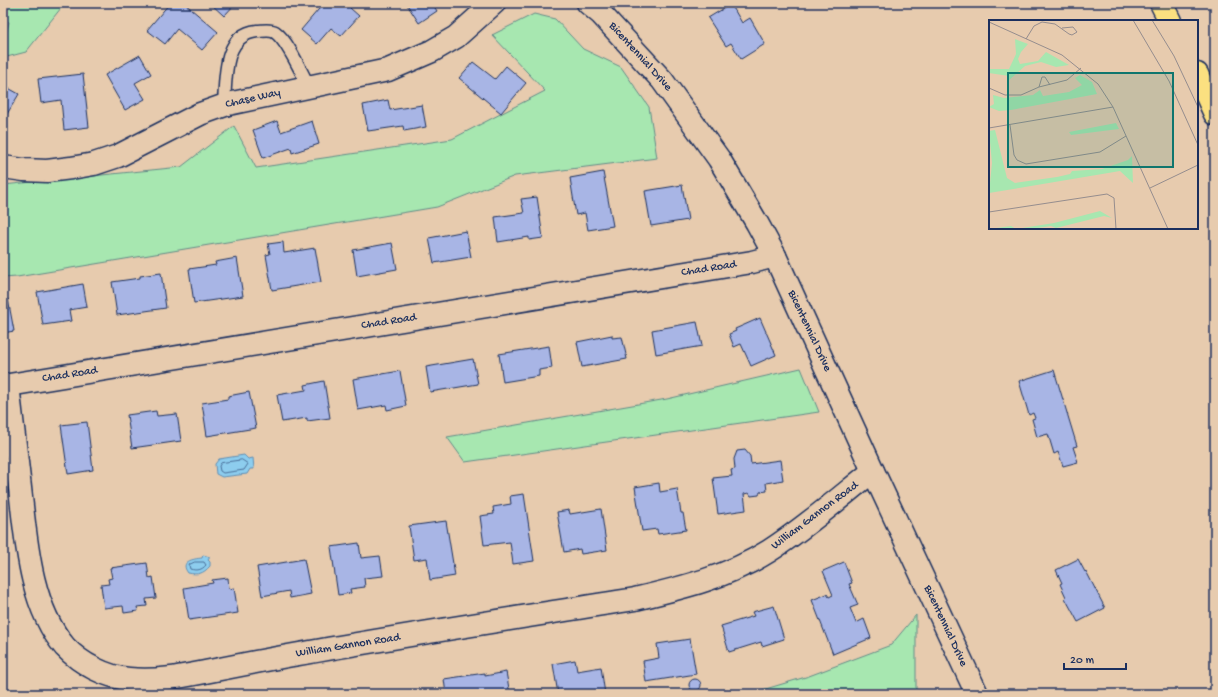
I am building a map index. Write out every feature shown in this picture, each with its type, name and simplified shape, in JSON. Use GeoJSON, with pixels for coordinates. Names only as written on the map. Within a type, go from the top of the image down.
{"type":"FeatureCollection","features":[{"type":"Feature","properties":{"kind":"highway"},"geometry":{"type":"LineString","coordinates":[[1161,3],[1170,20]]}},
{"type":"Feature","properties":{"kind":"highway"},"geometry":{"type":"LineString","coordinates":[[1198,76],[1215,114]]}},
{"type":"Feature","properties":{"kind":"street","name":"Chase Way"},"geometry":{"type":"LineString","coordinates":[[3,167],[47,171],[94,164],[118,156],[200,114],[224,105],[388,70],[432,51],[456,37],[494,3]]}},
{"type":"Feature","properties":{"kind":"street","name":"Bicentennial Drive"},"geometry":{"type":"LineString","coordinates":[[588,3],[601,14],[662,80],[719,159],[757,223],[775,256],[977,694]]}},
{"type":"Feature","properties":{"kind":"street","name":"Chad Road"},"geometry":{"type":"LineString","coordinates":[[6,386],[752,262],[775,256]]}},
{"type":"Feature","properties":{"kind":"street","name":"William Gannon Road"},"geometry":{"type":"LineString","coordinates":[[6,386],[26,537],[35,585],[42,608],[52,629],[66,648],[84,663],[105,674],[128,679],[176,677],[300,654],[634,599],[681,588],[704,581],[768,552],[873,471]]}},
{"type":"Feature","properties":{"kind":"lane"},"geometry":{"type":"LineString","coordinates":[[224,105],[227,62],[232,47],[249,32],[267,30],[274,32],[285,42],[309,87]]}},
{"type":"Feature","properties":{"kind":"green space"},"geometry":{"type":"Polygon","coordinates":[[[3,3],[65,3],[26,52],[3,58],[3,45],[9,22],[3,19],[3,3]]]}},
{"type":"Feature","properties":{"kind":"green space"},"geometry":{"type":"Polygon","coordinates":[[[534,14],[555,19],[583,49],[621,67],[649,107],[657,158],[515,176],[437,207],[17,277],[3,278],[3,185],[181,167],[234,126],[256,168],[452,139],[545,91],[492,35],[534,14]]]}},
{"type":"Feature","properties":{"kind":"green space"},"geometry":{"type":"Polygon","coordinates":[[[801,368],[819,412],[465,462],[447,437],[667,399],[801,368]]]}},
{"type":"Feature","properties":{"kind":"green space"},"geometry":{"type":"Polygon","coordinates":[[[916,615],[916,694],[749,694],[809,676],[891,645],[916,615]]]}},
{"type":"Feature","properties":{"kind":"water"},"geometry":{"type":"Polygon","coordinates":[[[244,455],[248,459],[253,458],[254,469],[250,469],[247,474],[222,477],[216,474],[215,464],[219,459],[244,455]]]}},
{"type":"Feature","properties":{"kind":"water"},"geometry":{"type":"Polygon","coordinates":[[[203,555],[210,557],[208,560],[210,562],[210,566],[205,571],[200,573],[188,573],[185,566],[186,563],[191,560],[202,558],[203,555]]]}},
{"type":"Feature","properties":{"kind":"building"},"geometry":{"type":"Polygon","coordinates":[[[170,3],[184,3],[218,32],[202,50],[177,29],[165,44],[147,30],[170,3]]]}},
{"type":"Feature","properties":{"kind":"building"},"geometry":{"type":"Polygon","coordinates":[[[210,3],[236,3],[224,16],[210,3]]]}},
{"type":"Feature","properties":{"kind":"building"},"geometry":{"type":"Polygon","coordinates":[[[324,3],[349,3],[352,6],[350,8],[359,16],[341,36],[331,28],[317,44],[301,30],[324,3]]]}},
{"type":"Feature","properties":{"kind":"building"},"geometry":{"type":"Polygon","coordinates":[[[406,3],[432,3],[437,11],[419,23],[406,3]]]}},
{"type":"Feature","properties":{"kind":"building"},"geometry":{"type":"Polygon","coordinates":[[[731,4],[742,23],[750,18],[765,44],[741,59],[731,43],[726,46],[708,18],[731,4]]]}},
{"type":"Feature","properties":{"kind":"building"},"geometry":{"type":"Polygon","coordinates":[[[140,55],[151,74],[135,83],[145,99],[125,110],[105,75],[140,55]]]}},
{"type":"Feature","properties":{"kind":"building"},"geometry":{"type":"Polygon","coordinates":[[[473,62],[495,79],[506,66],[526,83],[501,113],[459,78],[473,62]]]}},
{"type":"Feature","properties":{"kind":"building"},"geometry":{"type":"Polygon","coordinates":[[[83,74],[89,127],[64,130],[61,100],[41,103],[38,79],[83,74]]]}},
{"type":"Feature","properties":{"kind":"building"},"geometry":{"type":"Polygon","coordinates":[[[3,85],[19,94],[7,114],[3,112],[3,85]]]}},
{"type":"Feature","properties":{"kind":"building"},"geometry":{"type":"Polygon","coordinates":[[[388,100],[390,110],[422,105],[426,127],[404,131],[403,126],[368,131],[363,105],[388,100]]]}},
{"type":"Feature","properties":{"kind":"building"},"geometry":{"type":"Polygon","coordinates":[[[277,121],[281,132],[312,121],[319,144],[292,153],[291,148],[263,158],[253,130],[277,121]]]}},
{"type":"Feature","properties":{"kind":"building"},"geometry":{"type":"Polygon","coordinates":[[[603,172],[613,226],[588,230],[585,213],[576,215],[570,178],[603,172]]]}},
{"type":"Feature","properties":{"kind":"building"},"geometry":{"type":"Polygon","coordinates":[[[682,185],[688,220],[651,226],[645,191],[682,185]]]}},
{"type":"Feature","properties":{"kind":"building"},"geometry":{"type":"Polygon","coordinates":[[[537,197],[543,238],[529,240],[529,237],[498,242],[495,217],[524,213],[521,199],[537,197]]]}},
{"type":"Feature","properties":{"kind":"building"},"geometry":{"type":"Polygon","coordinates":[[[466,231],[471,257],[434,263],[429,238],[466,231]]]}},
{"type":"Feature","properties":{"kind":"building"},"geometry":{"type":"Polygon","coordinates":[[[283,242],[284,253],[315,248],[321,282],[272,290],[266,255],[270,254],[268,244],[283,242]]]}},
{"type":"Feature","properties":{"kind":"building"},"geometry":{"type":"Polygon","coordinates":[[[392,243],[397,269],[357,276],[353,250],[392,243]]]}},
{"type":"Feature","properties":{"kind":"building"},"geometry":{"type":"Polygon","coordinates":[[[237,258],[243,296],[194,303],[189,269],[216,265],[215,262],[237,258]]]}},
{"type":"Feature","properties":{"kind":"building"},"geometry":{"type":"Polygon","coordinates":[[[161,273],[166,308],[117,315],[112,282],[161,273]]]}},
{"type":"Feature","properties":{"kind":"building"},"geometry":{"type":"Polygon","coordinates":[[[83,284],[87,307],[69,310],[71,321],[43,325],[37,292],[83,284]]]}},
{"type":"Feature","properties":{"kind":"building"},"geometry":{"type":"Polygon","coordinates":[[[3,289],[5,300],[8,299],[14,331],[3,333],[3,289]]]}},
{"type":"Feature","properties":{"kind":"building"},"geometry":{"type":"Polygon","coordinates":[[[760,318],[776,355],[751,366],[741,344],[734,347],[729,334],[736,331],[735,329],[760,318]]]}},
{"type":"Feature","properties":{"kind":"building"},"geometry":{"type":"Polygon","coordinates":[[[697,322],[702,346],[656,354],[652,330],[697,322]]]}},
{"type":"Feature","properties":{"kind":"building"},"geometry":{"type":"Polygon","coordinates":[[[612,335],[612,338],[622,337],[627,359],[582,367],[577,342],[612,335]]]}},
{"type":"Feature","properties":{"kind":"building"},"geometry":{"type":"Polygon","coordinates":[[[549,346],[552,368],[539,370],[539,376],[503,382],[499,354],[549,346]]]}},
{"type":"Feature","properties":{"kind":"building"},"geometry":{"type":"Polygon","coordinates":[[[473,359],[478,384],[430,392],[426,367],[473,359]]]}},
{"type":"Feature","properties":{"kind":"building"},"geometry":{"type":"Polygon","coordinates":[[[1054,370],[1077,446],[1073,447],[1078,462],[1063,466],[1058,452],[1054,454],[1048,434],[1037,437],[1032,419],[1035,418],[1033,413],[1029,415],[1019,381],[1054,370]]]}},
{"type":"Feature","properties":{"kind":"building"},"geometry":{"type":"Polygon","coordinates":[[[400,371],[406,406],[387,410],[386,405],[358,410],[353,379],[400,371]]]}},
{"type":"Feature","properties":{"kind":"building"},"geometry":{"type":"Polygon","coordinates":[[[324,381],[330,418],[307,421],[307,418],[282,422],[277,395],[306,390],[305,385],[324,381]]]}},
{"type":"Feature","properties":{"kind":"building"},"geometry":{"type":"Polygon","coordinates":[[[249,392],[256,428],[207,436],[202,403],[228,399],[228,396],[249,392]]]}},
{"type":"Feature","properties":{"kind":"building"},"geometry":{"type":"Polygon","coordinates":[[[156,411],[157,416],[177,414],[181,441],[132,448],[127,415],[156,411]]]}},
{"type":"Feature","properties":{"kind":"building"},"geometry":{"type":"Polygon","coordinates":[[[87,422],[93,470],[68,474],[61,425],[87,422]]]}},
{"type":"Feature","properties":{"kind":"building"},"geometry":{"type":"Polygon","coordinates":[[[745,450],[750,456],[751,464],[780,460],[783,480],[766,483],[767,491],[760,492],[759,495],[751,496],[749,493],[744,494],[746,510],[718,514],[713,478],[732,476],[731,470],[735,469],[734,459],[737,451],[745,450]]]}},
{"type":"Feature","properties":{"kind":"building"},"geometry":{"type":"Polygon","coordinates":[[[659,483],[660,492],[677,489],[681,513],[683,513],[686,530],[658,534],[657,529],[642,531],[635,487],[659,483]]]}},
{"type":"Feature","properties":{"kind":"building"},"geometry":{"type":"Polygon","coordinates":[[[524,494],[534,561],[513,564],[510,542],[484,545],[480,516],[494,514],[493,507],[511,504],[510,496],[524,494]]]}},
{"type":"Feature","properties":{"kind":"building"},"geometry":{"type":"Polygon","coordinates":[[[601,509],[607,550],[581,554],[580,549],[564,552],[557,512],[569,510],[570,514],[601,509]]]}},
{"type":"Feature","properties":{"kind":"building"},"geometry":{"type":"Polygon","coordinates":[[[446,521],[455,576],[430,580],[427,558],[414,560],[409,526],[446,521]]]}},
{"type":"Feature","properties":{"kind":"building"},"geometry":{"type":"Polygon","coordinates":[[[359,543],[361,558],[380,556],[383,576],[364,578],[365,587],[350,589],[351,593],[338,595],[331,547],[359,543]]]}},
{"type":"Feature","properties":{"kind":"building"},"geometry":{"type":"Polygon","coordinates":[[[304,559],[311,594],[290,598],[289,591],[262,596],[257,567],[304,559]]]}},
{"type":"Feature","properties":{"kind":"building"},"geometry":{"type":"Polygon","coordinates":[[[1078,559],[1085,572],[1086,571],[1105,608],[1078,622],[1065,598],[1066,597],[1060,584],[1062,583],[1056,570],[1078,559]]]}},
{"type":"Feature","properties":{"kind":"building"},"geometry":{"type":"Polygon","coordinates":[[[844,562],[852,583],[849,584],[858,605],[850,608],[856,623],[864,619],[871,638],[833,654],[812,600],[827,594],[829,597],[833,595],[823,571],[844,562]]]}},
{"type":"Feature","properties":{"kind":"building"},"geometry":{"type":"Polygon","coordinates":[[[147,563],[149,578],[153,577],[156,598],[146,599],[147,606],[137,607],[138,611],[124,613],[123,606],[104,608],[101,585],[109,584],[108,579],[112,578],[110,568],[147,563]]]}},
{"type":"Feature","properties":{"kind":"building"},"geometry":{"type":"Polygon","coordinates":[[[228,578],[229,589],[234,588],[238,613],[189,620],[184,588],[213,583],[212,580],[228,578]]]}},
{"type":"Feature","properties":{"kind":"building"},"geometry":{"type":"Polygon","coordinates":[[[774,606],[784,639],[762,646],[761,642],[729,652],[721,626],[754,616],[752,612],[774,606]]]}},
{"type":"Feature","properties":{"kind":"building"},"geometry":{"type":"Polygon","coordinates":[[[690,639],[696,674],[646,682],[643,661],[659,658],[657,644],[690,639]]]}},
{"type":"Feature","properties":{"kind":"building"},"geometry":{"type":"Polygon","coordinates":[[[575,660],[577,671],[601,667],[605,694],[558,694],[553,664],[575,660]]]}},
{"type":"Feature","properties":{"kind":"building"},"geometry":{"type":"Polygon","coordinates":[[[506,672],[510,694],[446,694],[444,679],[485,673],[485,676],[506,672]]]}},
{"type":"Feature","properties":{"kind":"building"},"geometry":{"type":"Polygon","coordinates":[[[695,679],[699,681],[701,685],[699,689],[695,691],[691,689],[689,685],[691,681],[695,679]]]}}]}
